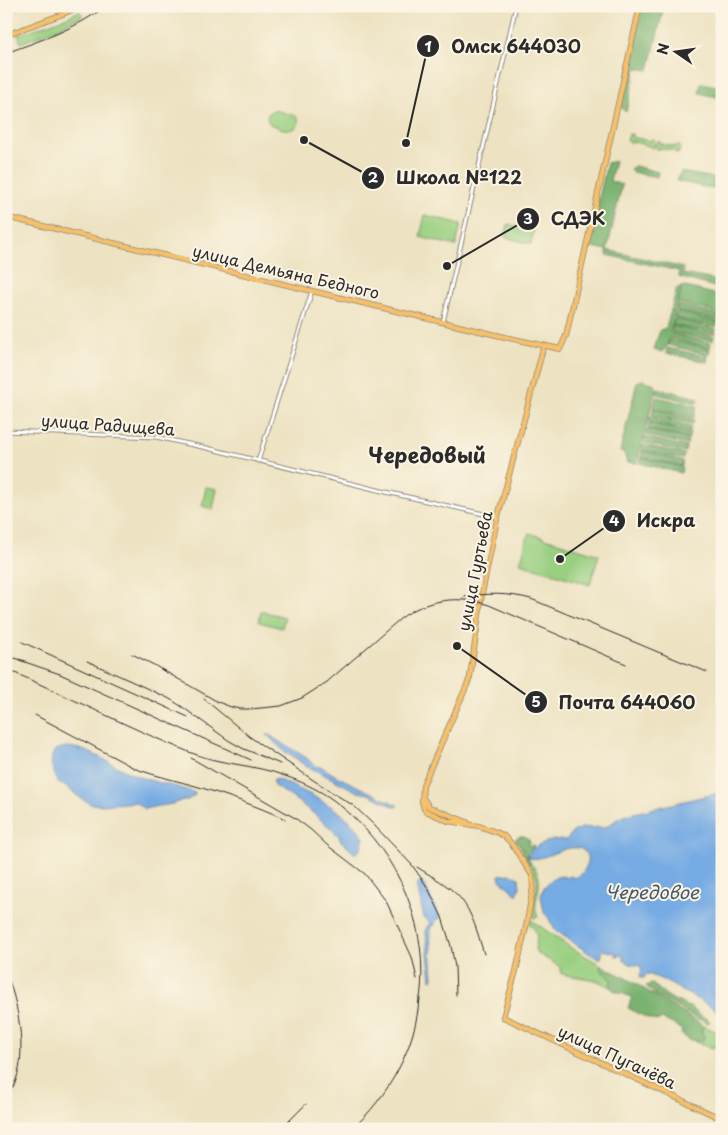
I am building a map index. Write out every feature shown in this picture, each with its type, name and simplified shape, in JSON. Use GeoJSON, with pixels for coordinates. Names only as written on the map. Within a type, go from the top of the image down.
{"type":"FeatureCollection","features":[{"type":"Feature","properties":{"kind":"main road"},"geometry":{"type":"LineString","coordinates":[[6,36],[80,6]]}},
{"type":"Feature","properties":{"kind":"main road","name":"улица Демьяна Бедного"},"geometry":{"type":"LineString","coordinates":[[8,217],[560,349],[566,336],[640,6]]}},
{"type":"Feature","properties":{"kind":"main road","name":"улица Гуртьева"},"geometry":{"type":"LineString","coordinates":[[503,1017],[518,965],[529,913],[533,887],[532,875],[509,840],[504,836],[478,826],[448,821],[426,811],[423,806],[422,796],[427,777],[470,677],[482,594],[498,517],[544,345]]}},
{"type":"Feature","properties":{"kind":"main road","name":"улица Пугачёва"},"geometry":{"type":"LineString","coordinates":[[503,1017],[722,1119]]}},
{"type":"Feature","properties":{"kind":"street"},"geometry":{"type":"LineString","coordinates":[[442,322],[516,6]]}},
{"type":"Feature","properties":{"kind":"street"},"geometry":{"type":"LineString","coordinates":[[6,232],[8,217]]}},
{"type":"Feature","properties":{"kind":"street"},"geometry":{"type":"LineString","coordinates":[[258,461],[312,291]]}},
{"type":"Feature","properties":{"kind":"street","name":"улица Радищева"},"geometry":{"type":"LineString","coordinates":[[6,431],[152,436],[498,517]]}},
{"type":"Feature","properties":{"kind":"green space"},"geometry":{"type":"Polygon","coordinates":[[[643,6],[664,6],[649,70],[636,68],[626,112],[621,108],[643,6]]]}},
{"type":"Feature","properties":{"kind":"green space"},"geometry":{"type":"Polygon","coordinates":[[[79,11],[83,15],[56,29],[21,43],[18,35],[79,11]]]}},
{"type":"Feature","properties":{"kind":"green space"},"geometry":{"type":"Polygon","coordinates":[[[701,83],[722,87],[722,98],[699,93],[701,83]]]}},
{"type":"Feature","properties":{"kind":"green space"},"geometry":{"type":"Polygon","coordinates":[[[274,110],[296,116],[299,121],[297,126],[287,130],[270,124],[268,116],[274,110]]]}},
{"type":"Feature","properties":{"kind":"green space"},"geometry":{"type":"Polygon","coordinates":[[[629,134],[632,134],[632,137],[650,141],[654,139],[656,143],[659,141],[661,144],[676,147],[679,145],[679,153],[676,154],[675,151],[660,148],[657,150],[656,145],[651,148],[631,141],[629,143],[627,141],[629,134]]]}},
{"type":"Feature","properties":{"kind":"green space"},"geometry":{"type":"Polygon","coordinates":[[[615,161],[610,181],[622,185],[607,250],[588,246],[607,163],[615,161]]]}},
{"type":"Feature","properties":{"kind":"green space"},"geometry":{"type":"Polygon","coordinates":[[[635,166],[658,172],[657,177],[632,172],[630,169],[635,166]]]}},
{"type":"Feature","properties":{"kind":"green space"},"geometry":{"type":"Polygon","coordinates":[[[681,172],[714,178],[713,189],[676,181],[681,172]]]}},
{"type":"Feature","properties":{"kind":"green space"},"geometry":{"type":"Polygon","coordinates":[[[425,215],[461,224],[456,246],[420,237],[425,215]]]}},
{"type":"Feature","properties":{"kind":"green space"},"geometry":{"type":"Polygon","coordinates":[[[508,224],[534,230],[531,244],[505,237],[508,224]]]}},
{"type":"Feature","properties":{"kind":"green space"},"geometry":{"type":"Polygon","coordinates":[[[607,250],[683,268],[683,274],[714,280],[722,284],[722,289],[679,277],[679,271],[607,255],[607,250]]]}},
{"type":"Feature","properties":{"kind":"green space"},"geometry":{"type":"Polygon","coordinates":[[[682,286],[722,296],[719,313],[678,303],[682,286]]]}},
{"type":"Feature","properties":{"kind":"green space"},"geometry":{"type":"Polygon","coordinates":[[[677,288],[681,288],[670,333],[711,343],[710,348],[669,338],[667,346],[662,352],[654,349],[660,330],[666,328],[677,288]]]}},
{"type":"Feature","properties":{"kind":"green space"},"geometry":{"type":"Polygon","coordinates":[[[678,305],[719,315],[718,320],[677,311],[678,305]]]}},
{"type":"Feature","properties":{"kind":"green space"},"geometry":{"type":"Polygon","coordinates":[[[677,312],[718,322],[716,327],[675,318],[677,312]]]}},
{"type":"Feature","properties":{"kind":"green space"},"geometry":{"type":"Polygon","coordinates":[[[675,319],[716,329],[715,334],[673,325],[675,319]]]}},
{"type":"Feature","properties":{"kind":"green space"},"geometry":{"type":"Polygon","coordinates":[[[673,326],[714,336],[713,341],[672,332],[673,326]]]}},
{"type":"Feature","properties":{"kind":"green space"},"geometry":{"type":"Polygon","coordinates":[[[669,340],[710,349],[709,355],[668,345],[669,340]]]}},
{"type":"Feature","properties":{"kind":"green space"},"geometry":{"type":"Polygon","coordinates":[[[667,348],[708,357],[707,362],[666,353],[667,348]]]}},
{"type":"Feature","properties":{"kind":"green space"},"geometry":{"type":"Polygon","coordinates":[[[643,380],[655,384],[656,388],[637,463],[627,462],[624,453],[620,452],[637,382],[643,380]]]}},
{"type":"Feature","properties":{"kind":"green space"},"geometry":{"type":"Polygon","coordinates":[[[657,388],[698,398],[697,403],[656,394],[657,388]]]}},
{"type":"Feature","properties":{"kind":"green space"},"geometry":{"type":"Polygon","coordinates":[[[656,397],[697,406],[694,417],[653,408],[656,397]]]}},
{"type":"Feature","properties":{"kind":"green space"},"geometry":{"type":"Polygon","coordinates":[[[653,409],[694,419],[693,424],[652,415],[653,409]]]}},
{"type":"Feature","properties":{"kind":"green space"},"geometry":{"type":"Polygon","coordinates":[[[650,416],[691,426],[690,431],[649,422],[650,416]]]}},
{"type":"Feature","properties":{"kind":"green space"},"geometry":{"type":"Polygon","coordinates":[[[649,423],[690,433],[689,438],[648,429],[649,423]]]}},
{"type":"Feature","properties":{"kind":"green space"},"geometry":{"type":"Polygon","coordinates":[[[647,430],[688,439],[687,445],[646,435],[647,430]]]}},
{"type":"Feature","properties":{"kind":"green space"},"geometry":{"type":"Polygon","coordinates":[[[645,437],[686,447],[685,452],[644,443],[645,437]]]}},
{"type":"Feature","properties":{"kind":"green space"},"geometry":{"type":"Polygon","coordinates":[[[643,445],[684,454],[683,459],[642,450],[643,445]]]}},
{"type":"Feature","properties":{"kind":"green space"},"geometry":{"type":"Polygon","coordinates":[[[642,451],[683,461],[682,466],[641,457],[642,451]]]}},
{"type":"Feature","properties":{"kind":"green space"},"geometry":{"type":"Polygon","coordinates":[[[641,458],[682,467],[681,473],[640,463],[641,458]]]}},
{"type":"Feature","properties":{"kind":"green space"},"geometry":{"type":"Polygon","coordinates":[[[206,487],[217,489],[213,509],[202,506],[206,487]]]}},
{"type":"Feature","properties":{"kind":"green space"},"geometry":{"type":"Polygon","coordinates":[[[529,533],[599,555],[590,585],[520,563],[529,533]]]}},
{"type":"Feature","properties":{"kind":"green space"},"geometry":{"type":"Polygon","coordinates":[[[261,611],[285,617],[282,628],[259,622],[261,611]]]}},
{"type":"Feature","properties":{"kind":"green space"},"geometry":{"type":"Polygon","coordinates":[[[521,836],[530,840],[529,846],[534,845],[527,853],[528,859],[531,862],[529,864],[521,852],[524,849],[520,849],[521,847],[516,841],[516,838],[521,836]]]}},
{"type":"Feature","properties":{"kind":"green space"},"geometry":{"type":"Polygon","coordinates":[[[530,863],[539,877],[536,903],[538,917],[534,918],[533,905],[537,886],[530,863]]]}},
{"type":"Feature","properties":{"kind":"green space"},"geometry":{"type":"Polygon","coordinates":[[[531,920],[570,947],[601,965],[600,969],[611,979],[610,987],[596,980],[562,974],[560,967],[537,953],[535,949],[536,934],[529,923],[531,920]]]}},
{"type":"Feature","properties":{"kind":"green space"},"geometry":{"type":"Polygon","coordinates":[[[601,965],[633,982],[704,1026],[701,1033],[704,1035],[704,1039],[702,1041],[690,1040],[681,1034],[682,1031],[679,1027],[662,1019],[657,1021],[647,1018],[628,1008],[632,997],[610,987],[611,979],[600,970],[601,965]]]}},
{"type":"Feature","properties":{"kind":"green space"},"geometry":{"type":"Polygon","coordinates":[[[652,984],[671,998],[690,1007],[710,1022],[707,1023],[701,1019],[699,1020],[655,994],[646,986],[652,984]]]}},
{"type":"Feature","properties":{"kind":"green space"},"geometry":{"type":"Polygon","coordinates":[[[704,1026],[722,1034],[722,1046],[718,1045],[712,1048],[696,1042],[696,1040],[702,1041],[702,1029],[704,1026]]]}},
{"type":"Feature","properties":{"kind":"water"},"geometry":{"type":"Polygon","coordinates":[[[268,734],[308,759],[315,766],[322,767],[338,777],[397,805],[397,807],[368,794],[358,792],[303,764],[285,752],[268,734]]]}},
{"type":"Feature","properties":{"kind":"water"},"geometry":{"type":"Polygon","coordinates":[[[66,747],[93,754],[135,775],[188,790],[195,793],[195,795],[188,800],[145,809],[135,802],[104,805],[91,804],[80,798],[66,786],[58,783],[51,763],[55,750],[66,747]]]}},
{"type":"Feature","properties":{"kind":"water"},"geometry":{"type":"Polygon","coordinates":[[[277,779],[325,803],[348,819],[364,838],[359,850],[354,853],[340,840],[339,836],[316,816],[274,786],[273,782],[277,779]]]}},
{"type":"Feature","properties":{"kind":"water","name":"Чередовое"},"geometry":{"type":"Polygon","coordinates":[[[722,792],[722,1013],[663,980],[648,974],[641,978],[641,968],[624,961],[622,955],[616,956],[616,953],[603,950],[601,958],[598,958],[555,930],[544,913],[541,896],[544,887],[557,877],[567,878],[570,876],[575,878],[580,875],[586,867],[588,858],[583,850],[572,848],[541,858],[528,858],[531,851],[537,846],[553,840],[566,840],[573,832],[581,828],[606,827],[619,818],[630,814],[722,792]]]}},
{"type":"Feature","properties":{"kind":"water"},"geometry":{"type":"Polygon","coordinates":[[[511,874],[519,878],[520,887],[517,895],[500,880],[499,875],[511,874]]]}},
{"type":"Feature","properties":{"kind":"water"},"geometry":{"type":"Polygon","coordinates":[[[419,882],[424,884],[440,917],[435,922],[435,925],[431,926],[430,932],[432,980],[426,933],[427,926],[431,923],[424,918],[417,887],[419,882]]]}},
{"type":"Feature","properties":{"kind":"railway"},"geometry":{"type":"LineString","coordinates":[[6,53],[70,28],[106,6]]}},
{"type":"Feature","properties":{"kind":"railway"},"geometry":{"type":"LineString","coordinates":[[464,597],[498,594],[531,599],[707,672]]}},
{"type":"Feature","properties":{"kind":"railway"},"geometry":{"type":"LineString","coordinates":[[161,669],[218,702],[231,707],[251,709],[281,706],[302,698],[327,682],[410,612],[431,603],[454,600],[466,600],[489,605],[626,664]]}},
{"type":"Feature","properties":{"kind":"railway"},"geometry":{"type":"LineString","coordinates":[[22,642],[188,717]]}},
{"type":"Feature","properties":{"kind":"railway"},"geometry":{"type":"LineString","coordinates":[[132,654],[167,673]]}},
{"type":"Feature","properties":{"kind":"railway"},"geometry":{"type":"LineString","coordinates":[[6,656],[26,661]]}},
{"type":"Feature","properties":{"kind":"railway"},"geometry":{"type":"LineString","coordinates":[[19,660],[60,674],[251,760]]}},
{"type":"Feature","properties":{"kind":"railway"},"geometry":{"type":"LineString","coordinates":[[87,661],[168,698],[228,740],[280,764]]}},
{"type":"Feature","properties":{"kind":"railway"},"geometry":{"type":"LineString","coordinates":[[6,669],[189,752],[213,760],[273,772],[302,782],[329,797],[352,816],[372,838],[390,862],[404,888],[414,916],[420,945],[422,975],[419,1005]]}},
{"type":"Feature","properties":{"kind":"railway"},"geometry":{"type":"LineString","coordinates":[[204,699],[250,737],[354,806],[412,865],[428,888],[442,917],[455,967],[456,995]]}},
{"type":"Feature","properties":{"kind":"railway"},"geometry":{"type":"LineString","coordinates":[[35,715],[136,769],[221,794],[285,819]]}},
{"type":"Feature","properties":{"kind":"railway"},"geometry":{"type":"LineString","coordinates":[[191,758],[295,818],[365,874],[386,901],[412,957],[417,979]]}},
{"type":"Feature","properties":{"kind":"railway"},"geometry":{"type":"LineString","coordinates":[[417,867],[460,897],[473,920],[484,954]]}},
{"type":"Feature","properties":{"kind":"railway"},"geometry":{"type":"LineString","coordinates":[[6,973],[14,997],[21,1041],[21,1055],[16,1080],[6,1097]]}},
{"type":"Feature","properties":{"kind":"railway"},"geometry":{"type":"LineString","coordinates":[[352,1129],[377,1102],[398,1070],[413,1034],[419,998]]}},
{"type":"Feature","properties":{"kind":"railway"},"geometry":{"type":"LineString","coordinates":[[281,1129],[306,1104]]}},
{"type":"Feature","properties":{"kind":"place","name":"Школа №122"},"geometry":{"type":"Point","coordinates":[304,140]}},
{"type":"Feature","properties":{"kind":"place","name":"Омск 644030"},"geometry":{"type":"Point","coordinates":[406,143]}},
{"type":"Feature","properties":{"kind":"place","name":"СДЭК"},"geometry":{"type":"Point","coordinates":[447,266]}},
{"type":"Feature","properties":{"kind":"place","name":"Искра"},"geometry":{"type":"Point","coordinates":[560,559]}},
{"type":"Feature","properties":{"kind":"place","name":"Почта 644060"},"geometry":{"type":"Point","coordinates":[457,646]}},
{"type":"Feature","properties":{"kind":"district","name":"Чередовый"},"geometry":{"type":"Point","coordinates":[427,456]}}]}
